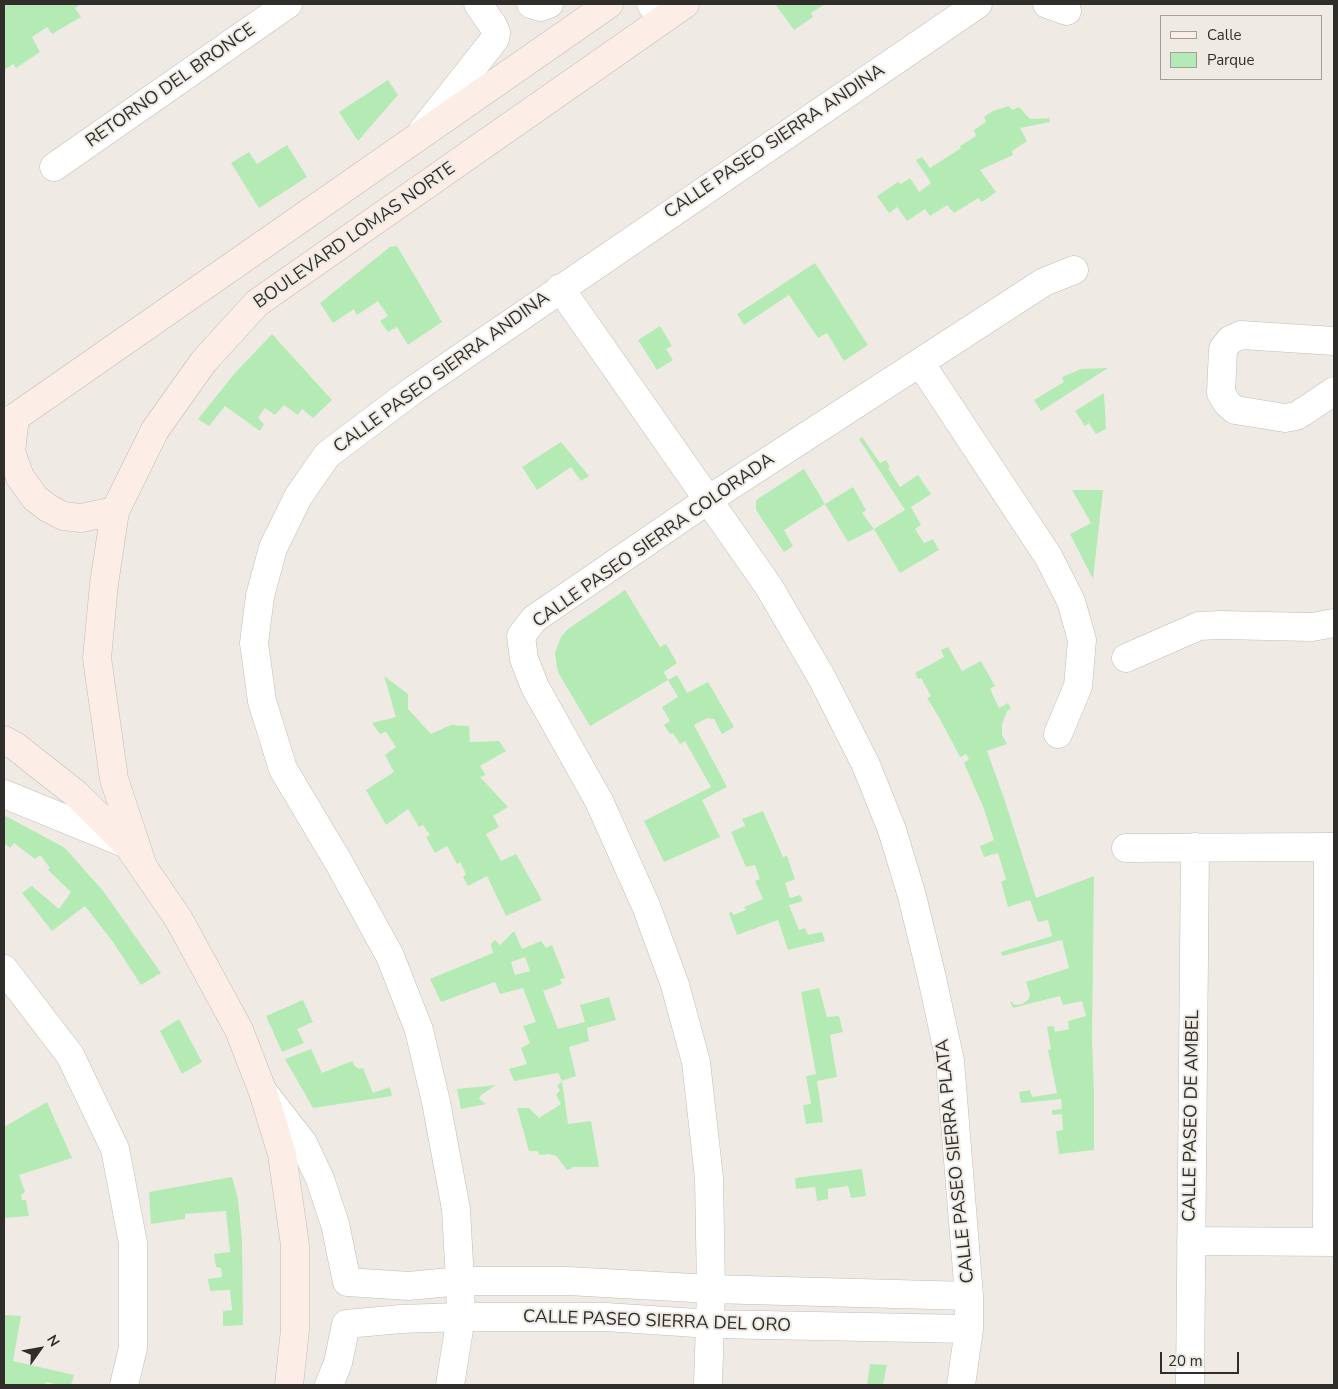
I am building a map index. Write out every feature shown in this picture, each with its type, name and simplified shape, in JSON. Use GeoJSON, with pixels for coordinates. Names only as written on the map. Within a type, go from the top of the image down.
{"type":"FeatureCollection","features":[{"type":"Feature","properties":{"kind":"street","name":"RETORNO DEL BRONCE"},"geometry":{"type":"LineString","coordinates":[[54,168],[288,4]]}},
{"type":"Feature","properties":{"kind":"street"},"geometry":{"type":"LineString","coordinates":[[417,138],[495,39],[496,32],[478,4]]}},
{"type":"Feature","properties":{"kind":"street"},"geometry":{"type":"LineString","coordinates":[[116,511],[81,518],[63,516],[35,498],[20,477],[11,452],[9,421],[609,4]]}},
{"type":"Feature","properties":{"kind":"street","name":"BOULEVARD LOMAS NORTE"},"geometry":{"type":"LineString","coordinates":[[143,867],[114,778],[97,658],[104,584],[116,511],[155,430],[204,361],[257,303],[657,12],[685,4]]}},
{"type":"Feature","properties":{"kind":"street","name":"CALLE PASEO SIERRA ANDINA"},"geometry":{"type":"LineString","coordinates":[[450,1385],[461,1317],[460,1281],[456,1210],[436,1102],[419,1030],[390,956],[339,863],[283,769],[262,701],[254,644],[260,596],[274,548],[298,497],[327,455],[412,391],[560,288],[978,4]]}},
{"type":"Feature","properties":{"kind":"street","name":"CALLE PASEO SIERRA COLORADA"},"geometry":{"type":"LineString","coordinates":[[708,1385],[711,1289],[708,1178],[696,1062],[675,985],[646,906],[598,801],[535,687],[524,660],[521,636],[534,619],[708,500],[1044,282],[1074,270]]}},
{"type":"Feature","properties":{"kind":"street","name":"CALLE PASEO SIERRA PLATA"},"geometry":{"type":"LineString","coordinates":[[560,288],[769,587],[822,678],[866,765],[892,830],[912,896],[950,1062],[969,1296],[968,1329],[961,1385]]}},
{"type":"Feature","properties":{"kind":"street"},"geometry":{"type":"LineString","coordinates":[[1334,341],[1241,335],[1230,340],[1223,349],[1221,393],[1227,403],[1235,410],[1285,418],[1296,416],[1334,390]]}},
{"type":"Feature","properties":{"kind":"street"},"geometry":{"type":"LineString","coordinates":[[920,364],[1048,556],[1071,601],[1082,640],[1078,686],[1058,734]]}},
{"type":"Feature","properties":{"kind":"street"},"geometry":{"type":"LineString","coordinates":[[1126,658],[1199,626],[1312,627],[1334,623]]}},
{"type":"Feature","properties":{"kind":"street"},"geometry":{"type":"LineString","coordinates":[[4,740],[15,746],[76,794],[127,844],[178,918],[239,1030],[263,1092],[282,1154],[295,1245],[295,1330],[289,1385]]}},
{"type":"Feature","properties":{"kind":"street"},"geometry":{"type":"LineString","coordinates":[[4,794],[127,844]]}},
{"type":"Feature","properties":{"kind":"street","name":"CALLE PASEO DE AMBEL"},"geometry":{"type":"LineString","coordinates":[[1190,1385],[1194,847]]}},
{"type":"Feature","properties":{"kind":"street"},"geometry":{"type":"LineString","coordinates":[[1126,848],[1331,847],[1331,1242],[1191,1240]]}},
{"type":"Feature","properties":{"kind":"street"},"geometry":{"type":"LineString","coordinates":[[4,969],[70,1055],[114,1149],[133,1243],[133,1348],[124,1385]]}},
{"type":"Feature","properties":{"kind":"street","name":"CALLE PASEO SIERRA DEL ORO"},"geometry":{"type":"LineString","coordinates":[[263,1092],[302,1143],[320,1179],[335,1224],[347,1282],[409,1286],[460,1281],[568,1281],[711,1289],[969,1296]]}},
{"type":"Feature","properties":{"kind":"street","name":"CALLE PASEO SIERRA DEL ORO"},"geometry":{"type":"LineString","coordinates":[[329,1385],[338,1363],[346,1324],[401,1319],[606,1317],[711,1324],[968,1329]]}},
{"type":"Feature","properties":{"kind":"green space"},"geometry":{"type":"Polygon","coordinates":[[[4,4],[81,4],[75,8],[81,17],[52,34],[47,27],[32,37],[40,52],[16,68],[13,64],[4,70],[4,4]]]}},
{"type":"Feature","properties":{"kind":"green space"},"geometry":{"type":"Polygon","coordinates":[[[775,4],[825,4],[811,13],[813,17],[794,30],[775,4]]]}},
{"type":"Feature","properties":{"kind":"green space"},"geometry":{"type":"Polygon","coordinates":[[[388,80],[398,95],[358,141],[339,112],[388,80]]]}},
{"type":"Feature","properties":{"kind":"green space"},"geometry":{"type":"Polygon","coordinates":[[[1009,106],[1012,110],[1019,107],[1030,119],[1049,118],[1050,122],[1020,128],[1027,141],[1012,151],[1013,155],[980,170],[996,192],[982,202],[978,198],[954,213],[947,205],[930,216],[925,209],[907,221],[897,207],[889,213],[877,196],[898,182],[901,184],[910,178],[919,192],[931,183],[916,160],[922,157],[930,168],[976,136],[974,130],[986,122],[984,117],[993,111],[1009,106]]]}},
{"type":"Feature","properties":{"kind":"green space"},"geometry":{"type":"Polygon","coordinates":[[[287,145],[307,177],[259,208],[231,163],[249,152],[257,164],[287,145]]]}},
{"type":"Feature","properties":{"kind":"green space"},"geometry":{"type":"Polygon","coordinates":[[[397,246],[442,322],[408,345],[397,327],[388,332],[380,321],[388,316],[378,301],[357,315],[354,309],[333,323],[320,303],[390,247],[397,246]]]}},
{"type":"Feature","properties":{"kind":"green space"},"geometry":{"type":"Polygon","coordinates":[[[815,263],[868,345],[844,361],[827,333],[818,338],[789,295],[744,325],[737,314],[815,263]]]}},
{"type":"Feature","properties":{"kind":"green space"},"geometry":{"type":"Polygon","coordinates":[[[660,326],[672,346],[666,349],[673,360],[657,370],[638,340],[660,326]]]}},
{"type":"Feature","properties":{"kind":"green space"},"geometry":{"type":"Polygon","coordinates":[[[272,334],[332,400],[313,418],[302,409],[298,415],[284,405],[275,415],[265,408],[258,418],[264,424],[260,431],[225,406],[209,426],[198,419],[235,373],[272,334]]]}},
{"type":"Feature","properties":{"kind":"green space"},"geometry":{"type":"Polygon","coordinates":[[[1108,368],[1041,411],[1034,400],[1064,382],[1062,377],[1081,369],[1108,368]]]}},
{"type":"Feature","properties":{"kind":"green space"},"geometry":{"type":"Polygon","coordinates":[[[1104,393],[1106,429],[1096,434],[1089,423],[1085,426],[1075,411],[1104,393]]]}},
{"type":"Feature","properties":{"kind":"green space"},"geometry":{"type":"Polygon","coordinates":[[[862,437],[880,463],[886,460],[890,467],[888,468],[900,487],[918,475],[931,494],[911,507],[921,525],[915,529],[924,543],[933,539],[939,550],[900,573],[874,529],[905,510],[859,439],[862,437]]]}},
{"type":"Feature","properties":{"kind":"green space"},"geometry":{"type":"Polygon","coordinates":[[[561,442],[589,476],[581,481],[571,467],[537,490],[522,467],[561,442]]]}},
{"type":"Feature","properties":{"kind":"green space"},"geometry":{"type":"Polygon","coordinates":[[[804,469],[825,504],[784,530],[793,546],[784,552],[756,510],[756,501],[759,498],[804,469]]]}},
{"type":"Feature","properties":{"kind":"green space"},"geometry":{"type":"Polygon","coordinates":[[[853,487],[866,510],[862,513],[874,529],[848,542],[825,504],[853,487]]]}},
{"type":"Feature","properties":{"kind":"green space"},"geometry":{"type":"Polygon","coordinates":[[[1072,490],[1103,490],[1093,579],[1070,534],[1091,523],[1072,490]]]}},
{"type":"Feature","properties":{"kind":"green space"},"geometry":{"type":"Polygon","coordinates":[[[625,590],[660,647],[666,644],[677,663],[664,672],[668,680],[590,726],[559,674],[555,653],[561,637],[568,629],[625,590]]]}},
{"type":"Feature","properties":{"kind":"green space"},"geometry":{"type":"Polygon","coordinates":[[[948,647],[962,671],[981,661],[995,686],[990,689],[999,708],[1008,703],[1011,709],[1007,711],[1002,725],[1002,735],[1007,744],[987,751],[1036,898],[1094,876],[1092,1037],[1094,1150],[1059,1154],[1056,1131],[1063,1130],[1062,1114],[1052,1115],[1052,1110],[1062,1109],[1061,1099],[1021,1103],[1019,1092],[1030,1090],[1032,1097],[1057,1093],[1048,1050],[1051,1049],[1047,1027],[1054,1026],[1055,1032],[1069,1029],[1068,1021],[1086,1016],[1082,1001],[1063,1005],[1060,996],[1013,1008],[1010,1001],[1015,1005],[1022,1004],[1028,1000],[1030,995],[1026,982],[1069,968],[1062,940],[1002,956],[1001,952],[1052,936],[1048,920],[1038,922],[1030,900],[1008,907],[1001,882],[1006,879],[998,853],[984,857],[980,846],[994,840],[984,809],[964,763],[969,759],[966,754],[960,757],[927,698],[931,696],[921,678],[918,679],[915,673],[944,657],[941,650],[948,647]]]}},
{"type":"Feature","properties":{"kind":"green space"},"geometry":{"type":"Polygon","coordinates":[[[677,675],[687,693],[708,682],[734,727],[722,734],[714,719],[707,718],[694,725],[727,787],[702,800],[720,837],[664,862],[644,821],[711,787],[685,741],[680,744],[673,733],[670,734],[664,725],[670,721],[662,707],[678,697],[668,680],[677,675]]]}},
{"type":"Feature","properties":{"kind":"green space"},"geometry":{"type":"Polygon","coordinates":[[[384,676],[408,694],[408,709],[431,734],[451,725],[469,726],[470,742],[499,741],[506,751],[480,766],[486,775],[480,777],[508,807],[493,816],[499,827],[486,834],[501,861],[516,854],[542,900],[506,916],[487,876],[468,886],[463,877],[466,874],[460,862],[457,864],[447,846],[435,853],[426,837],[430,835],[423,825],[419,827],[408,809],[386,825],[366,790],[394,772],[385,755],[396,747],[386,732],[380,734],[372,723],[396,717],[384,676]]]}},
{"type":"Feature","properties":{"kind":"green space"},"geometry":{"type":"Polygon","coordinates":[[[763,811],[783,857],[787,856],[795,879],[785,883],[790,898],[800,895],[803,901],[789,905],[799,930],[805,928],[808,935],[822,932],[825,941],[788,950],[778,920],[737,935],[729,913],[732,912],[733,915],[746,910],[744,907],[763,899],[755,881],[760,879],[755,865],[746,867],[731,832],[745,826],[742,819],[763,811]]]}},
{"type":"Feature","properties":{"kind":"green space"},"geometry":{"type":"Polygon","coordinates":[[[4,815],[65,848],[104,892],[161,973],[141,985],[113,942],[85,906],[52,931],[22,893],[32,886],[59,909],[71,892],[48,870],[50,868],[40,855],[35,859],[14,843],[10,848],[4,843],[4,815]]]}},
{"type":"Feature","properties":{"kind":"green space"},"geometry":{"type":"Polygon","coordinates":[[[514,931],[522,949],[541,941],[546,948],[552,945],[565,978],[560,979],[562,984],[543,991],[558,1029],[585,1022],[580,1005],[609,997],[616,1020],[587,1028],[589,1041],[569,1047],[576,1076],[562,1081],[558,1073],[514,1081],[509,1069],[527,1064],[521,1048],[530,1043],[523,1026],[536,1022],[523,988],[500,994],[495,982],[441,1002],[430,979],[493,953],[491,944],[495,940],[500,945],[514,931]],[[525,957],[511,962],[515,975],[530,971],[525,957]]]}},
{"type":"Feature","properties":{"kind":"green space"},"geometry":{"type":"Polygon","coordinates":[[[819,988],[827,1017],[839,1016],[843,1032],[830,1035],[837,1077],[817,1081],[823,1122],[806,1124],[803,1105],[811,1104],[806,1076],[816,1074],[801,992],[819,988]]]}},
{"type":"Feature","properties":{"kind":"green space"},"geometry":{"type":"Polygon","coordinates":[[[303,1000],[313,1022],[297,1029],[304,1043],[282,1052],[266,1016],[303,1000]]]}},
{"type":"Feature","properties":{"kind":"green space"},"geometry":{"type":"Polygon","coordinates":[[[179,1019],[202,1062],[182,1074],[160,1031],[179,1019]]]}},
{"type":"Feature","properties":{"kind":"green space"},"geometry":{"type":"Polygon","coordinates":[[[311,1049],[322,1073],[352,1061],[359,1069],[363,1068],[373,1093],[390,1087],[392,1096],[313,1108],[285,1059],[311,1049]]]}},
{"type":"Feature","properties":{"kind":"green space"},"geometry":{"type":"Polygon","coordinates":[[[562,1081],[568,1124],[591,1121],[599,1167],[574,1167],[567,1170],[556,1156],[549,1154],[540,1155],[537,1151],[529,1151],[517,1108],[529,1108],[539,1118],[561,1104],[556,1095],[560,1090],[557,1086],[562,1081]]]}},
{"type":"Feature","properties":{"kind":"green space"},"geometry":{"type":"Polygon","coordinates":[[[496,1085],[481,1095],[479,1099],[486,1104],[461,1109],[457,1089],[496,1085]]]}},
{"type":"Feature","properties":{"kind":"green space"},"geometry":{"type":"Polygon","coordinates":[[[47,1102],[72,1158],[19,1175],[25,1192],[21,1195],[22,1200],[26,1200],[29,1216],[4,1218],[4,1127],[47,1102]]]}},
{"type":"Feature","properties":{"kind":"green space"},"geometry":{"type":"Polygon","coordinates":[[[862,1169],[866,1196],[851,1198],[848,1186],[828,1189],[828,1199],[817,1201],[815,1187],[796,1189],[795,1178],[862,1169]]]}},
{"type":"Feature","properties":{"kind":"green space"},"geometry":{"type":"Polygon","coordinates":[[[232,1177],[238,1199],[242,1239],[243,1325],[223,1326],[223,1311],[232,1310],[230,1290],[210,1291],[208,1279],[222,1277],[221,1268],[216,1267],[214,1254],[230,1252],[226,1211],[185,1214],[185,1219],[151,1224],[149,1192],[232,1177]]]}},
{"type":"Feature","properties":{"kind":"green space"},"geometry":{"type":"Polygon","coordinates":[[[4,1315],[21,1316],[13,1361],[74,1375],[71,1385],[46,1382],[45,1385],[4,1385],[4,1315]]]}},
{"type":"Feature","properties":{"kind":"green space"},"geometry":{"type":"Polygon","coordinates":[[[870,1364],[887,1365],[883,1385],[867,1385],[870,1364]]]}}]}
